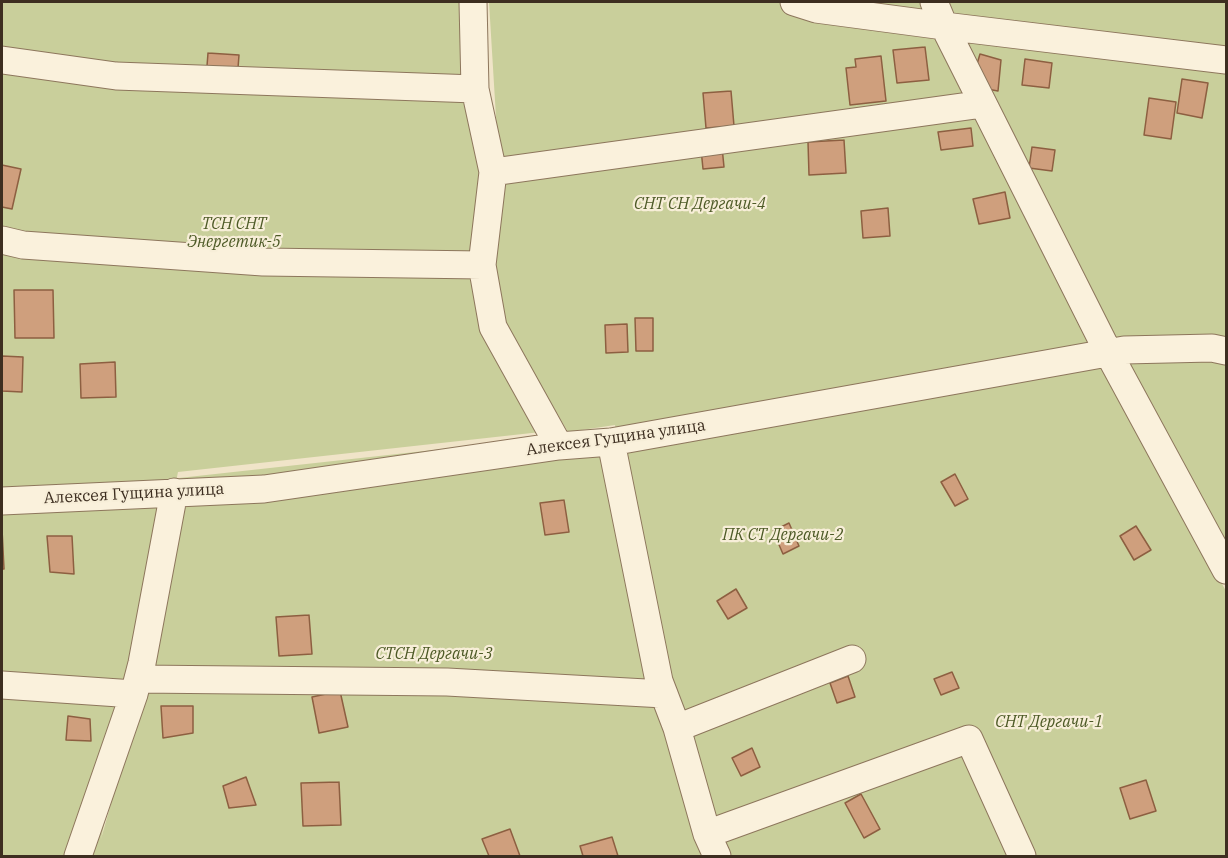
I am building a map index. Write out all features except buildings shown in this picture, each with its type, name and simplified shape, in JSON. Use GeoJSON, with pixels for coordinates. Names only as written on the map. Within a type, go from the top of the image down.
{"type":"FeatureCollection","features":[{"type":"Feature","properties":{"kind":"street"},"geometry":{"type":"LineString","coordinates":[[473,2],[475,89],[493,172],[482,266],[493,327],[559,446]]}},
{"type":"Feature","properties":{"kind":"street"},"geometry":{"type":"LineString","coordinates":[[794,2],[816,9],[1227,60]]}},
{"type":"Feature","properties":{"kind":"street"},"geometry":{"type":"LineString","coordinates":[[934,2],[1108,352],[1227,570]]}},
{"type":"Feature","properties":{"kind":"street"},"geometry":{"type":"LineString","coordinates":[[2,60],[116,76],[475,89]]}},
{"type":"Feature","properties":{"kind":"street"},"geometry":{"type":"LineString","coordinates":[[493,172],[983,104]]}},
{"type":"Feature","properties":{"kind":"street"},"geometry":{"type":"LineString","coordinates":[[2,240],[23,245],[263,262],[482,266]]}},
{"type":"Feature","properties":{"kind":"street","name":"Алексея Гущина улица"},"geometry":{"type":"LineString","coordinates":[[2,501],[264,489],[559,446],[611,442],[1108,352],[1190,348],[1227,351]]}},
{"type":"Feature","properties":{"kind":"street"},"geometry":{"type":"LineString","coordinates":[[611,442],[659,681],[712,845],[969,739],[1022,856]]}},
{"type":"Feature","properties":{"kind":"street"},"geometry":{"type":"LineString","coordinates":[[78,856],[136,686],[174,492]]}},
{"type":"Feature","properties":{"kind":"street"},"geometry":{"type":"LineString","coordinates":[[676,728],[852,658]]}},
{"type":"Feature","properties":{"kind":"street"},"geometry":{"type":"LineString","coordinates":[[2,685],[136,686],[447,682],[664,694]]}},
{"type":"Feature","properties":{"kind":"green space"},"geometry":{"type":"Polygon","coordinates":[[[2,2],[483,2],[495,217],[498,150],[489,2],[1226,2],[1226,561],[1095,357],[1226,591],[1226,856],[725,856],[666,677],[651,580],[622,465],[615,425],[568,432],[505,325],[500,305],[501,328],[559,430],[178,472],[101,839],[149,669],[179,478],[606,431],[660,701],[714,856],[2,856],[2,2]]]}},
{"type":"Feature","properties":{"kind":"park label","name":"СНТ СН Дергачи-4"},"geometry":{"type":"Point","coordinates":[700,204]}},
{"type":"Feature","properties":{"kind":"park label","name":"ТСН СНТ Энергетик-5"},"geometry":{"type":"Point","coordinates":[234,233]}},
{"type":"Feature","properties":{"kind":"park label","name":"ПК СТ Дергачи-2"},"geometry":{"type":"Point","coordinates":[783,535]}},
{"type":"Feature","properties":{"kind":"park label","name":"СТСН Дергачи-3"},"geometry":{"type":"Point","coordinates":[434,654]}},
{"type":"Feature","properties":{"kind":"park label","name":"СНТ Дергачи-1"},"geometry":{"type":"Point","coordinates":[1049,722]}}]}
